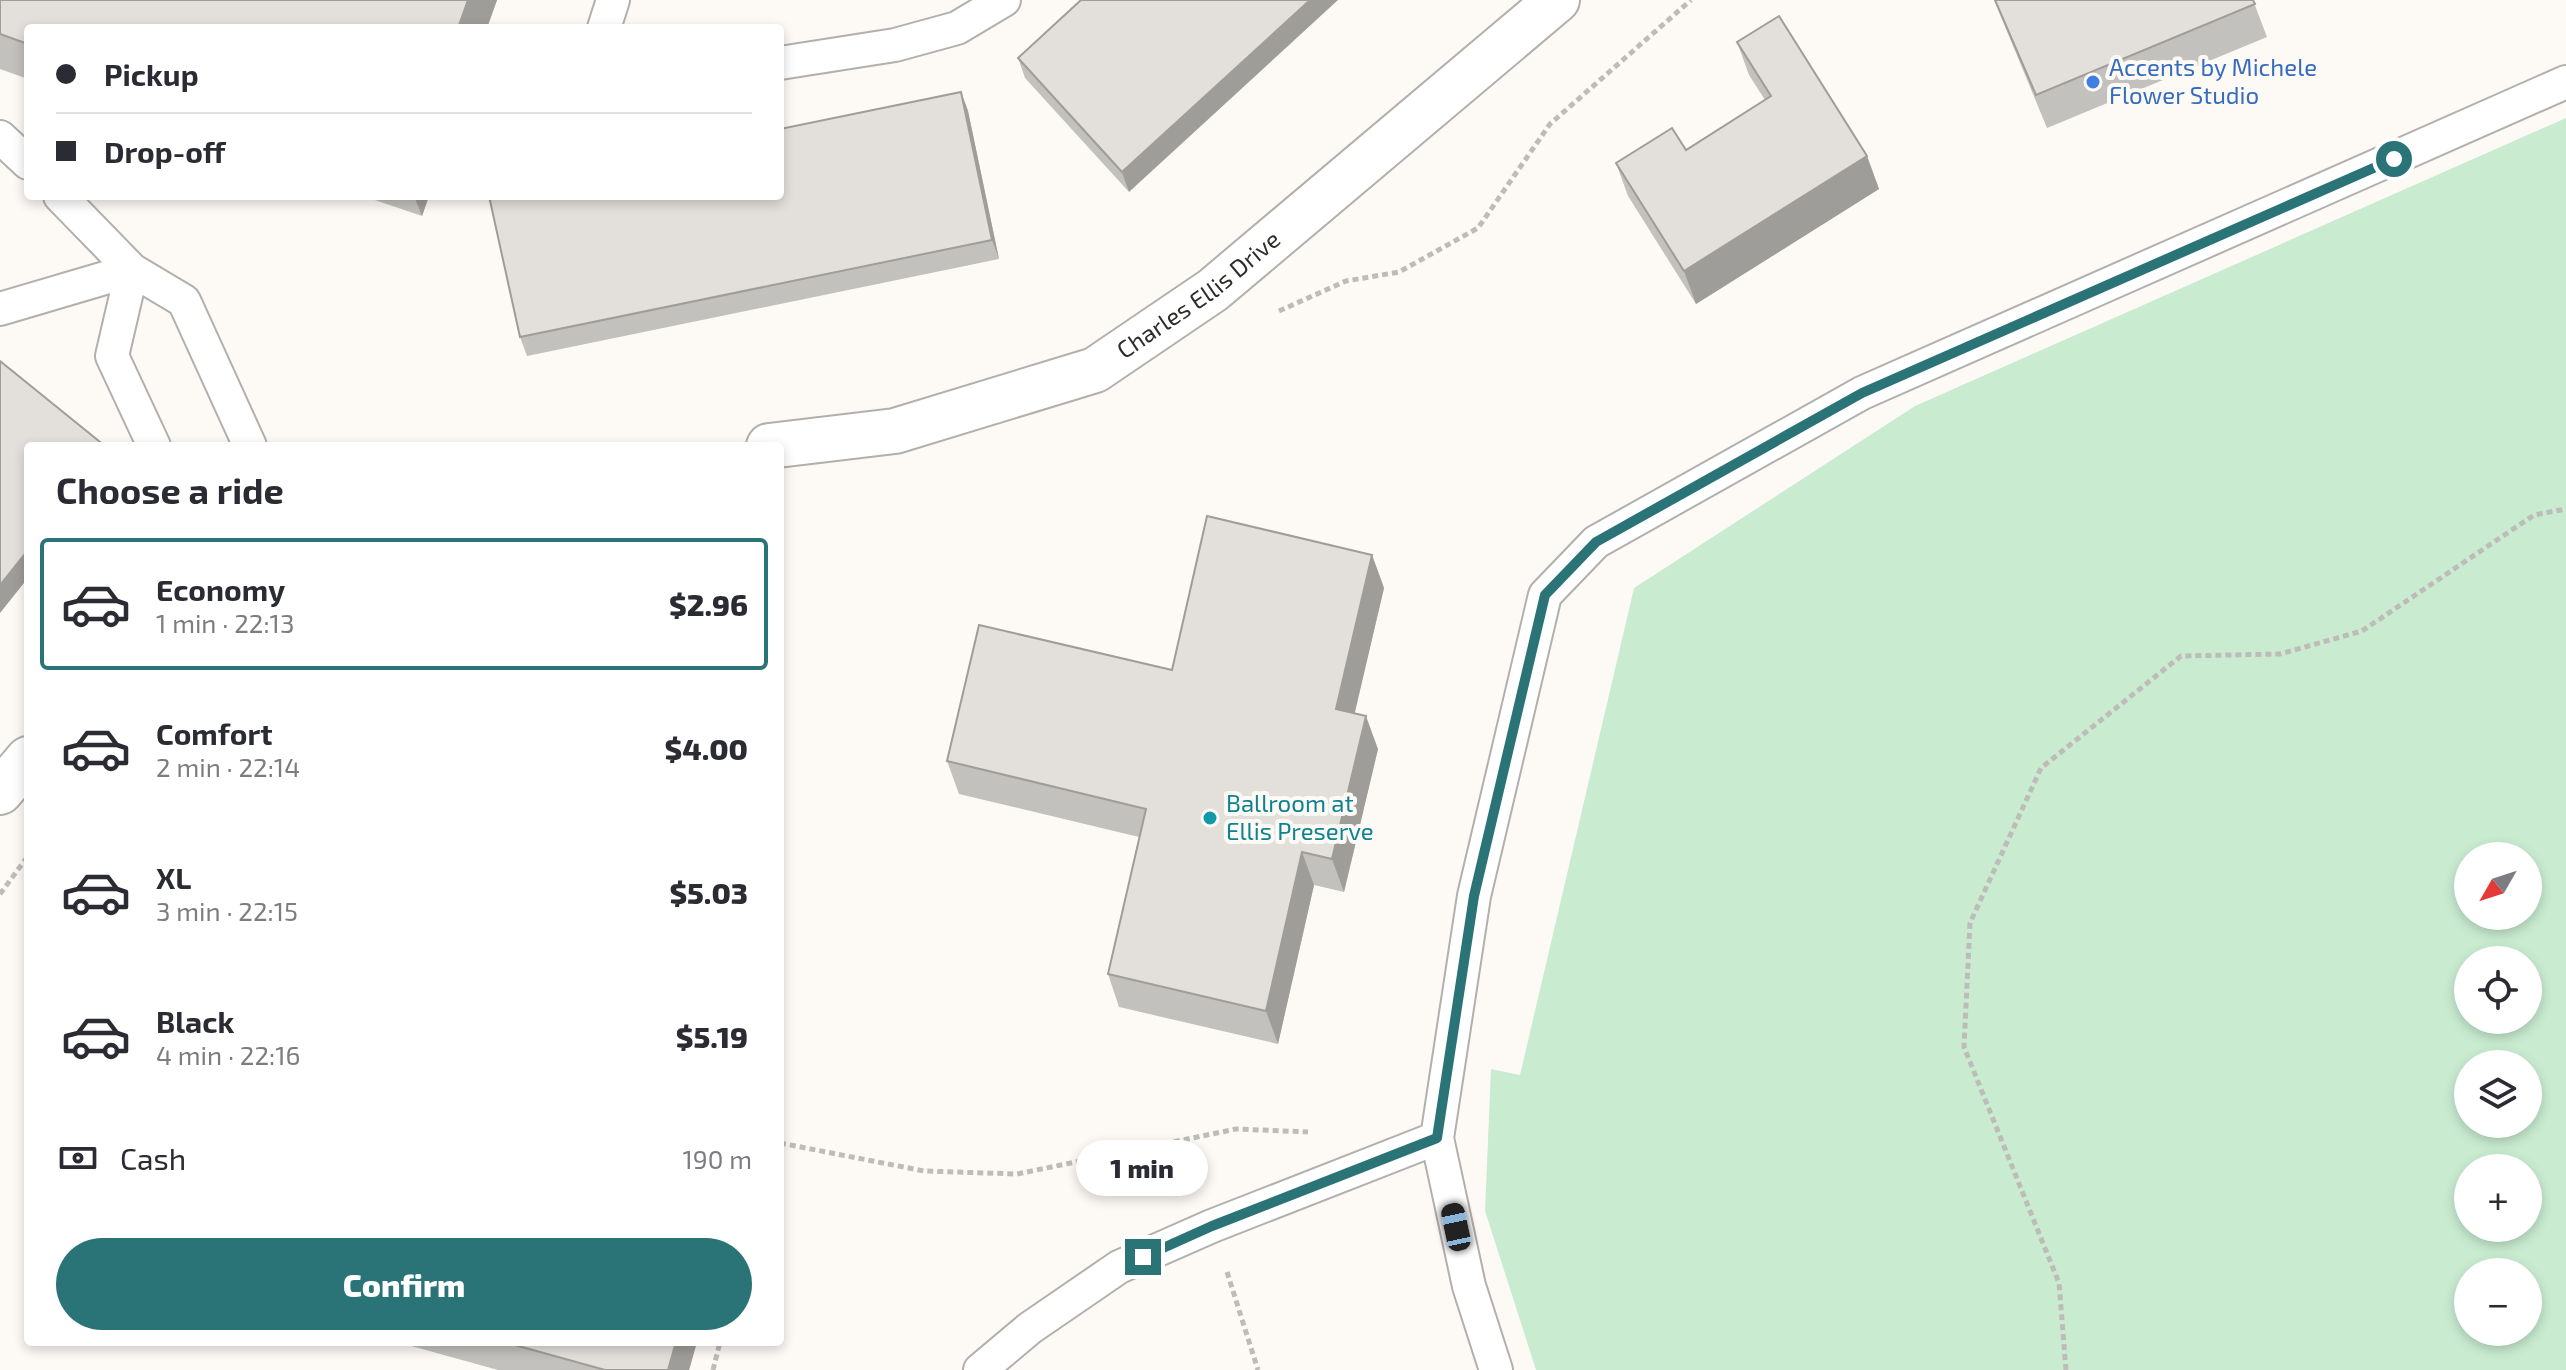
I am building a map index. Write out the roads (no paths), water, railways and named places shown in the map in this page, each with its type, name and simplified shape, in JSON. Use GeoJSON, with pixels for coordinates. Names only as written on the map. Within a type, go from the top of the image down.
{"type":"FeatureCollection","features":[{"type":"Feature","properties":{"kind":"street","name":"Charles Ellis Drive"},"geometry":{"type":"LineString","coordinates":[[784,444],[895,431],[1095,370],[1213,290],[1557,0]]}},
{"type":"Feature","properties":{"kind":"street"},"geometry":{"type":"LineString","coordinates":[[0,792],[24,764]]}},
{"type":"Feature","properties":{"kind":"lane"},"geometry":{"type":"LineString","coordinates":[[605,24],[613,0]]}},
{"type":"Feature","properties":{"kind":"lane"},"geometry":{"type":"LineString","coordinates":[[784,62],[895,45],[957,28],[1004,0]]}},
{"type":"Feature","properties":{"kind":"lane"},"geometry":{"type":"LineString","coordinates":[[1496,1370],[1469,1286],[1437,1138],[1474,896],[1545,595],[1596,542],[1862,393],[2566,82]]}},
{"type":"Feature","properties":{"kind":"lane"},"geometry":{"type":"LineString","coordinates":[[0,137],[24,159]]}},
{"type":"Feature","properties":{"kind":"lane"},"geometry":{"type":"LineString","coordinates":[[64,200],[132,270],[184,301],[248,442]]}},
{"type":"Feature","properties":{"kind":"lane"},"geometry":{"type":"LineString","coordinates":[[0,309],[132,270]]}},
{"type":"Feature","properties":{"kind":"lane"},"geometry":{"type":"LineString","coordinates":[[132,270],[112,356],[152,442]]}},
{"type":"Feature","properties":{"kind":"lane"},"geometry":{"type":"LineString","coordinates":[[980,1370],[1030,1328],[1119,1267],[1212,1226],[1437,1138]]}},
{"type":"Feature","properties":{"kind":"place","name":"Accents by Michele Flower Studio"},"geometry":{"type":"Point","coordinates":[2093,82]}},
{"type":"Feature","properties":{"kind":"place","name":"Ballroom at Ellis Preserve"},"geometry":{"type":"Point","coordinates":[1210,818]}}]}
